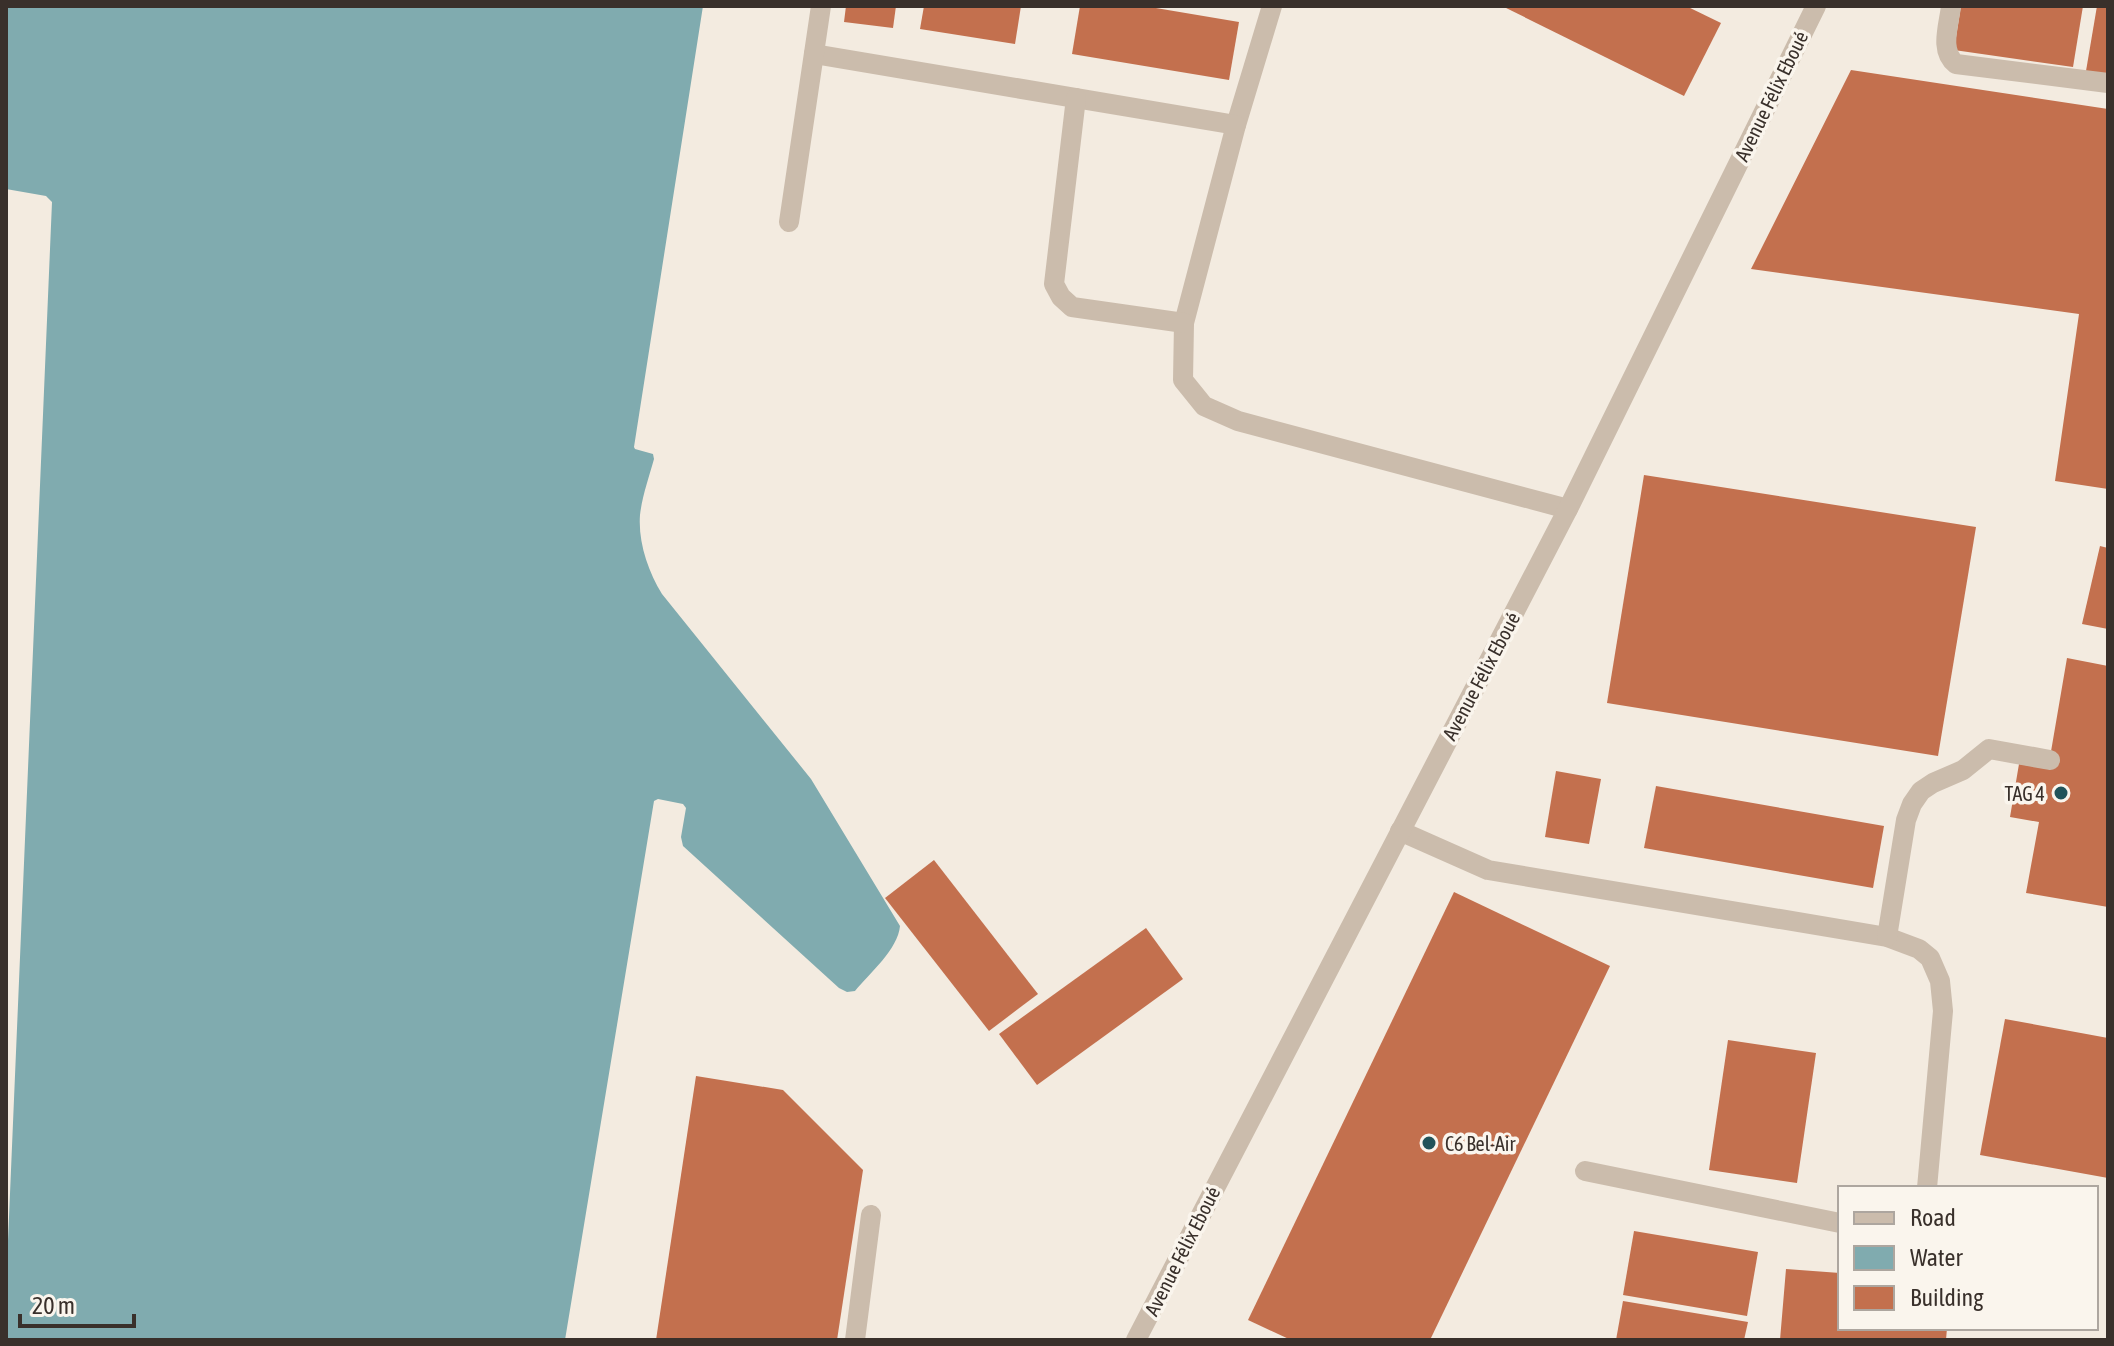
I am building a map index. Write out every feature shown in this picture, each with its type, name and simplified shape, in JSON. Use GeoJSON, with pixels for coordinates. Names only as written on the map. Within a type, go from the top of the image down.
{"type":"FeatureCollection","features":[{"type":"Feature","properties":{"kind":"street"},"geometry":{"type":"LineString","coordinates":[[789,222],[821,6]]}},
{"type":"Feature","properties":{"kind":"street"},"geometry":{"type":"LineString","coordinates":[[1272,6],[1236,125],[1184,323],[1183,380],[1204,406],[1238,421],[1568,509]]}},
{"type":"Feature","properties":{"kind":"street","name":"Avenue Félix Eboué"},"geometry":{"type":"LineString","coordinates":[[1136,1340],[1568,509],[1816,6]]}},
{"type":"Feature","properties":{"kind":"street"},"geometry":{"type":"LineString","coordinates":[[1951,6],[1945,49],[1949,59],[1956,64],[2108,83]]}},
{"type":"Feature","properties":{"kind":"street"},"geometry":{"type":"LineString","coordinates":[[814,54],[1236,125]]}},
{"type":"Feature","properties":{"kind":"street"},"geometry":{"type":"LineString","coordinates":[[1076,98],[1054,284],[1061,297],[1072,307],[1184,323]]}},
{"type":"Feature","properties":{"kind":"street"},"geometry":{"type":"LineString","coordinates":[[1887,937],[1906,820],[1921,791],[1963,770],[1989,749],[2050,760]]}},
{"type":"Feature","properties":{"kind":"street"},"geometry":{"type":"LineString","coordinates":[[1400,831],[1488,870],[1887,937],[1919,949],[1930,958],[1940,981],[1943,1011],[1927,1186]]}},
{"type":"Feature","properties":{"kind":"street"},"geometry":{"type":"LineString","coordinates":[[1585,1171],[1838,1223]]}},
{"type":"Feature","properties":{"kind":"street"},"geometry":{"type":"LineString","coordinates":[[855,1340],[871,1215]]}},
{"type":"Feature","properties":{"kind":"water"},"geometry":{"type":"Polygon","coordinates":[[[6,6],[703,6],[634,447],[653,454],[654,459],[640,515],[642,546],[662,594],[811,779],[900,926],[889,952],[855,991],[847,992],[839,988],[683,846],[681,837],[686,808],[683,804],[658,799],[654,801],[565,1340],[6,1340],[52,202],[46,196],[6,189],[6,6]]]}},
{"type":"Feature","properties":{"kind":"building"},"geometry":{"type":"Polygon","coordinates":[[[846,6],[896,6],[893,28],[844,22],[846,6]]]}},
{"type":"Feature","properties":{"kind":"building"},"geometry":{"type":"Polygon","coordinates":[[[924,6],[1021,6],[1015,44],[920,29],[924,6]]]}},
{"type":"Feature","properties":{"kind":"building"},"geometry":{"type":"Polygon","coordinates":[[[1080,6],[1144,6],[1239,22],[1229,80],[1072,54],[1080,6]]]}},
{"type":"Feature","properties":{"kind":"building"},"geometry":{"type":"Polygon","coordinates":[[[1502,6],[1686,6],[1721,23],[1684,96],[1502,6]]]}},
{"type":"Feature","properties":{"kind":"building"},"geometry":{"type":"Polygon","coordinates":[[[1961,6],[2083,6],[2073,67],[1954,50],[1961,6]]]}},
{"type":"Feature","properties":{"kind":"building"},"geometry":{"type":"Polygon","coordinates":[[[2097,6],[2108,6],[2108,74],[2086,71],[2097,6]]]}},
{"type":"Feature","properties":{"kind":"building"},"geometry":{"type":"Polygon","coordinates":[[[1851,70],[2108,109],[2108,489],[2055,481],[2079,314],[1751,269],[1851,70]]]}},
{"type":"Feature","properties":{"kind":"building"},"geometry":{"type":"Polygon","coordinates":[[[1644,475],[1976,527],[1938,756],[1607,703],[1644,475]]]}},
{"type":"Feature","properties":{"kind":"building"},"geometry":{"type":"Polygon","coordinates":[[[2100,546],[2108,548],[2108,629],[2082,624],[2100,546]]]}},
{"type":"Feature","properties":{"kind":"building","name":"TAG 4"},"geometry":{"type":"Polygon","coordinates":[[[2067,658],[2108,666],[2108,907],[2026,893],[2039,822],[2010,817],[2019,764],[2048,769],[2067,658]]]}},
{"type":"Feature","properties":{"kind":"building"},"geometry":{"type":"Polygon","coordinates":[[[1556,771],[1601,779],[1589,844],[1545,837],[1556,771]]]}},
{"type":"Feature","properties":{"kind":"building"},"geometry":{"type":"Polygon","coordinates":[[[1656,786],[1884,826],[1873,888],[1644,848],[1656,786]]]}},
{"type":"Feature","properties":{"kind":"building"},"geometry":{"type":"Polygon","coordinates":[[[934,860],[1038,994],[989,1031],[885,898],[934,860]]]}},
{"type":"Feature","properties":{"kind":"building","name":"C6 Bel-Air"},"geometry":{"type":"Polygon","coordinates":[[[1454,892],[1610,966],[1430,1340],[1291,1340],[1248,1320],[1454,892]]]}},
{"type":"Feature","properties":{"kind":"building"},"geometry":{"type":"Polygon","coordinates":[[[1146,928],[1183,979],[1037,1085],[999,1034],[1146,928]]]}},
{"type":"Feature","properties":{"kind":"building"},"geometry":{"type":"Polygon","coordinates":[[[2005,1019],[2108,1038],[2108,1178],[1980,1155],[2005,1019]]]}},
{"type":"Feature","properties":{"kind":"building"},"geometry":{"type":"Polygon","coordinates":[[[1728,1040],[1816,1053],[1797,1183],[1709,1170],[1728,1040]]]}},
{"type":"Feature","properties":{"kind":"building"},"geometry":{"type":"Polygon","coordinates":[[[696,1076],[783,1090],[863,1170],[837,1340],[656,1340],[696,1076]]]}},
{"type":"Feature","properties":{"kind":"building"},"geometry":{"type":"Polygon","coordinates":[[[1634,1231],[1758,1252],[1747,1316],[1623,1295],[1634,1231]]]}},
{"type":"Feature","properties":{"kind":"building"},"geometry":{"type":"Polygon","coordinates":[[[1786,1269],[1838,1273],[1838,1330],[1947,1330],[1946,1340],[1780,1340],[1786,1269]]]}},
{"type":"Feature","properties":{"kind":"building"},"geometry":{"type":"Polygon","coordinates":[[[1623,1301],[1748,1322],[1744,1340],[1616,1340],[1623,1301]]]}},
{"type":"Feature","properties":{"kind":"place","name":"TAG 4"},"geometry":{"type":"Point","coordinates":[2061,793]}},
{"type":"Feature","properties":{"kind":"place","name":"C6 Bel-Air"},"geometry":{"type":"Point","coordinates":[1429,1143]}}]}
